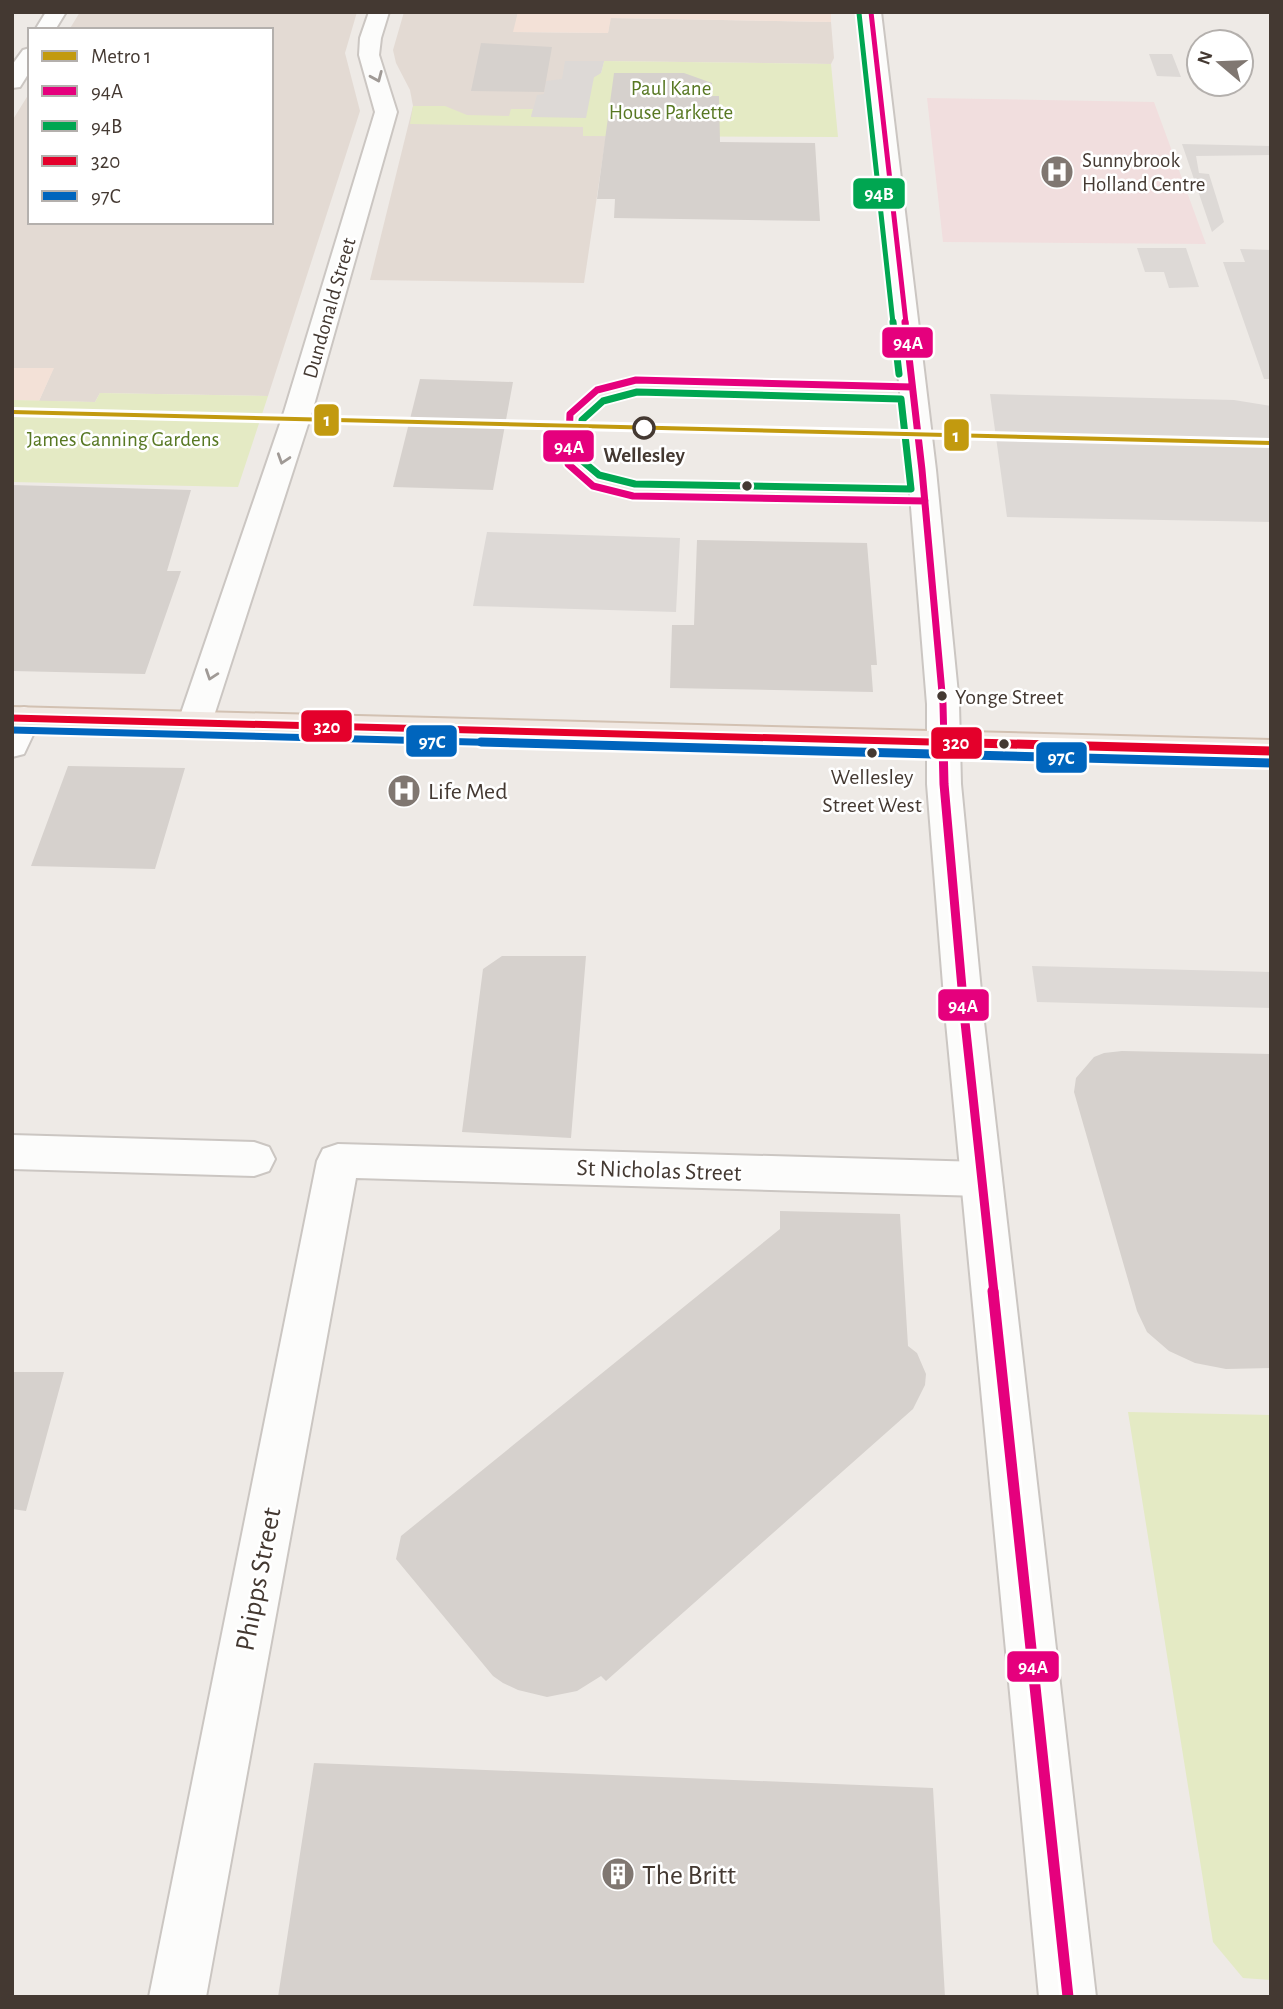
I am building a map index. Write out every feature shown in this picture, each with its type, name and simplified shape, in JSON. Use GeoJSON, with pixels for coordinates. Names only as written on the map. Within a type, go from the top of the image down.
{"type":"FeatureCollection","features":[{"type":"Feature","properties":{"kind":"main road"},"geometry":{"type":"LineString","coordinates":[[16,727],[195,722],[1271,751]]}},
{"type":"Feature","properties":{"kind":"street"},"geometry":{"type":"LineString","coordinates":[[46,28],[56,12]]}},
{"type":"Feature","properties":{"kind":"street","name":"Dundonald Street"},"geometry":{"type":"LineString","coordinates":[[195,722],[298,412],[386,112],[386,98],[369,57],[370,40],[380,12]]}},
{"type":"Feature","properties":{"kind":"street"},"geometry":{"type":"LineString","coordinates":[[871,12],[920,448],[943,704],[944,784],[981,1179],[1068,1997]]}},
{"type":"Feature","properties":{"kind":"street"},"geometry":{"type":"LineString","coordinates":[[12,82],[28,57]]}},
{"type":"Feature","properties":{"kind":"street"},"geometry":{"type":"LineString","coordinates":[[12,1152],[254,1158]]}},
{"type":"Feature","properties":{"kind":"street","name":"St Nicholas Street"},"geometry":{"type":"LineString","coordinates":[[338,1161],[981,1179]]}},
{"type":"Feature","properties":{"kind":"street","name":"Phipps Street"},"geometry":{"type":"LineString","coordinates":[[177,1997],[338,1161]]}},
{"type":"Feature","properties":{"kind":"shaded area"},"geometry":{"type":"Polygon","coordinates":[[[80,12],[357,12],[345,53],[360,111],[268,396],[100,393],[95,402],[39,401],[53,369],[12,368],[12,121],[28,95],[28,224],[273,224],[273,28],[70,28],[80,12]]]}},
{"type":"Feature","properties":{"kind":"shaded area"},"geometry":{"type":"Polygon","coordinates":[[[404,12],[518,12],[514,32],[608,33],[610,18],[831,22],[834,58],[831,64],[604,61],[583,135],[606,136],[584,283],[370,280],[413,106],[410,90],[396,63],[393,50],[404,12]]]}},
{"type":"Feature","properties":{"kind":"shaded area"},"geometry":{"type":"Polygon","coordinates":[[[518,12],[831,12],[831,22],[611,18],[608,33],[513,32],[518,12]]]}},
{"type":"Feature","properties":{"kind":"shaded area"},"geometry":{"type":"Polygon","coordinates":[[[1149,54],[1172,54],[1181,77],[1157,76],[1149,54]]]}},
{"type":"Feature","properties":{"kind":"shaded area"},"geometry":{"type":"Polygon","coordinates":[[[565,61],[604,61],[601,73],[594,77],[586,118],[531,117],[537,95],[544,94],[546,81],[562,79],[565,61]]]}},
{"type":"Feature","properties":{"kind":"shaded area","name":"Sunnybrook Holland Centre"},"geometry":{"type":"Polygon","coordinates":[[[927,98],[1154,102],[1206,244],[943,242],[927,98]]]}},
{"type":"Feature","properties":{"kind":"shaded area"},"geometry":{"type":"Polygon","coordinates":[[[1182,144],[1271,146],[1271,155],[1196,156],[1199,173],[1209,174],[1224,222],[1212,232],[1182,144]]]}},
{"type":"Feature","properties":{"kind":"shaded area"},"geometry":{"type":"Polygon","coordinates":[[[1137,248],[1186,248],[1199,287],[1169,288],[1164,272],[1145,272],[1137,248]]]}},
{"type":"Feature","properties":{"kind":"shaded area"},"geometry":{"type":"Polygon","coordinates":[[[1240,249],[1271,250],[1271,379],[1264,379],[1223,262],[1245,262],[1240,249]]]}},
{"type":"Feature","properties":{"kind":"shaded area"},"geometry":{"type":"Polygon","coordinates":[[[12,368],[54,368],[39,401],[12,400],[12,368]]]}},
{"type":"Feature","properties":{"kind":"shaded area"},"geometry":{"type":"Polygon","coordinates":[[[990,394],[1234,400],[1271,406],[1271,522],[1007,517],[990,394]]]}},
{"type":"Feature","properties":{"kind":"shaded area"},"geometry":{"type":"Polygon","coordinates":[[[487,532],[680,538],[676,612],[473,606],[487,532]]]}},
{"type":"Feature","properties":{"kind":"shaded area"},"geometry":{"type":"Polygon","coordinates":[[[1032,966],[1271,972],[1271,1008],[1037,1002],[1032,966]]]}},
{"type":"Feature","properties":{"kind":"green space","name":"Paul Kane House Parkette"},"geometry":{"type":"Polygon","coordinates":[[[604,61],[831,64],[838,137],[583,136],[583,127],[410,124],[413,106],[445,106],[467,115],[509,116],[511,109],[533,109],[531,116],[601,73],[604,61]]]}},
{"type":"Feature","properties":{"kind":"green space","name":"James Canning Gardens"},"geometry":{"type":"Polygon","coordinates":[[[100,393],[268,396],[238,487],[12,482],[12,400],[95,402],[100,393]]]}},
{"type":"Feature","properties":{"kind":"green space"},"geometry":{"type":"Polygon","coordinates":[[[1128,1412],[1271,1415],[1271,1980],[1243,1978],[1213,1942],[1128,1412]]]}},
{"type":"Feature","properties":{"kind":"building"},"geometry":{"type":"Polygon","coordinates":[[[481,43],[552,47],[544,92],[471,91],[481,43]]]}},
{"type":"Feature","properties":{"kind":"building"},"geometry":{"type":"Polygon","coordinates":[[[614,73],[684,73],[712,83],[712,96],[719,96],[720,142],[815,143],[820,221],[614,218],[615,199],[597,199],[614,73]]]}},
{"type":"Feature","properties":{"kind":"building"},"geometry":{"type":"Polygon","coordinates":[[[420,379],[513,382],[493,490],[393,487],[420,379]]]}},
{"type":"Feature","properties":{"kind":"building"},"geometry":{"type":"Polygon","coordinates":[[[12,485],[191,490],[167,571],[181,571],[145,674],[12,671],[12,485]]]}},
{"type":"Feature","properties":{"kind":"building"},"geometry":{"type":"Polygon","coordinates":[[[697,540],[867,543],[877,665],[871,665],[873,692],[670,688],[672,625],[694,625],[697,540]]]}},
{"type":"Feature","properties":{"kind":"building"},"geometry":{"type":"Polygon","coordinates":[[[68,766],[185,768],[155,869],[31,866],[68,766]]]}},
{"type":"Feature","properties":{"kind":"building"},"geometry":{"type":"Polygon","coordinates":[[[502,956],[586,956],[571,1138],[462,1132],[483,969],[502,956]]]}},
{"type":"Feature","properties":{"kind":"building"},"geometry":{"type":"Polygon","coordinates":[[[1122,1051],[1271,1054],[1271,1368],[1226,1369],[1195,1363],[1169,1351],[1147,1332],[1137,1311],[1074,1092],[1076,1078],[1094,1057],[1122,1051]]]}},
{"type":"Feature","properties":{"kind":"building"},"geometry":{"type":"Polygon","coordinates":[[[780,1211],[900,1214],[908,1346],[917,1353],[926,1374],[925,1385],[913,1409],[606,1681],[601,1676],[577,1691],[547,1697],[518,1690],[503,1683],[493,1676],[396,1559],[401,1536],[780,1229],[780,1211]]]}},
{"type":"Feature","properties":{"kind":"building"},"geometry":{"type":"Polygon","coordinates":[[[12,1372],[64,1372],[26,1511],[12,1509],[12,1372]]]}},
{"type":"Feature","properties":{"kind":"building","name":"The Britt"},"geometry":{"type":"Polygon","coordinates":[[[314,1763],[933,1788],[945,1997],[278,1997],[314,1763]]]}},
{"type":"Feature","properties":{"kind":"metro line","name":"1"},"geometry":{"type":"LineString","coordinates":[[12,412],[1271,443]]}},
{"type":"Feature","properties":{"kind":"transit line","name":"94A"},"geometry":{"type":"LineString","coordinates":[[871,12],[922,470],[943,704],[944,784],[965,1022],[1068,1997]]}},
{"type":"Feature","properties":{"kind":"transit line","name":"94B"},"geometry":{"type":"LineString","coordinates":[[859,13],[899,374]]}},
{"type":"Feature","properties":{"kind":"transit line","name":"94A"},"geometry":{"type":"LineString","coordinates":[[912,387],[636,380],[597,390],[570,414],[568,464],[593,486],[633,496],[925,501]]}},
{"type":"Feature","properties":{"kind":"transit line","name":"94B"},"geometry":{"type":"LineString","coordinates":[[637,392],[901,399],[911,489],[635,484],[599,475],[580,459],[582,420],[603,401],[637,392]]}},
{"type":"Feature","properties":{"kind":"transit line","name":"320"},"geometry":{"type":"LineString","coordinates":[[12,718],[1271,751]]}},
{"type":"Feature","properties":{"kind":"transit line","name":"97C"},"geometry":{"type":"LineString","coordinates":[[12,730],[1271,763]]}},
{"type":"Feature","properties":{"kind":"place","name":"Sunnybrook Holland Centre"},"geometry":{"type":"Point","coordinates":[1057,172]}},
{"type":"Feature","properties":{"kind":"place","name":"Wellesley"},"geometry":{"type":"Point","coordinates":[644,428]}},
{"type":"Feature","properties":{"kind":"place","name":"Yonge Street"},"geometry":{"type":"Point","coordinates":[942,696]}},
{"type":"Feature","properties":{"kind":"place","name":"Wellesley Street West"},"geometry":{"type":"Point","coordinates":[872,753]}},
{"type":"Feature","properties":{"kind":"place","name":"Life Med"},"geometry":{"type":"Point","coordinates":[404,791]}},
{"type":"Feature","properties":{"kind":"place","name":"The Britt"},"geometry":{"type":"Point","coordinates":[618,1874]}}]}
